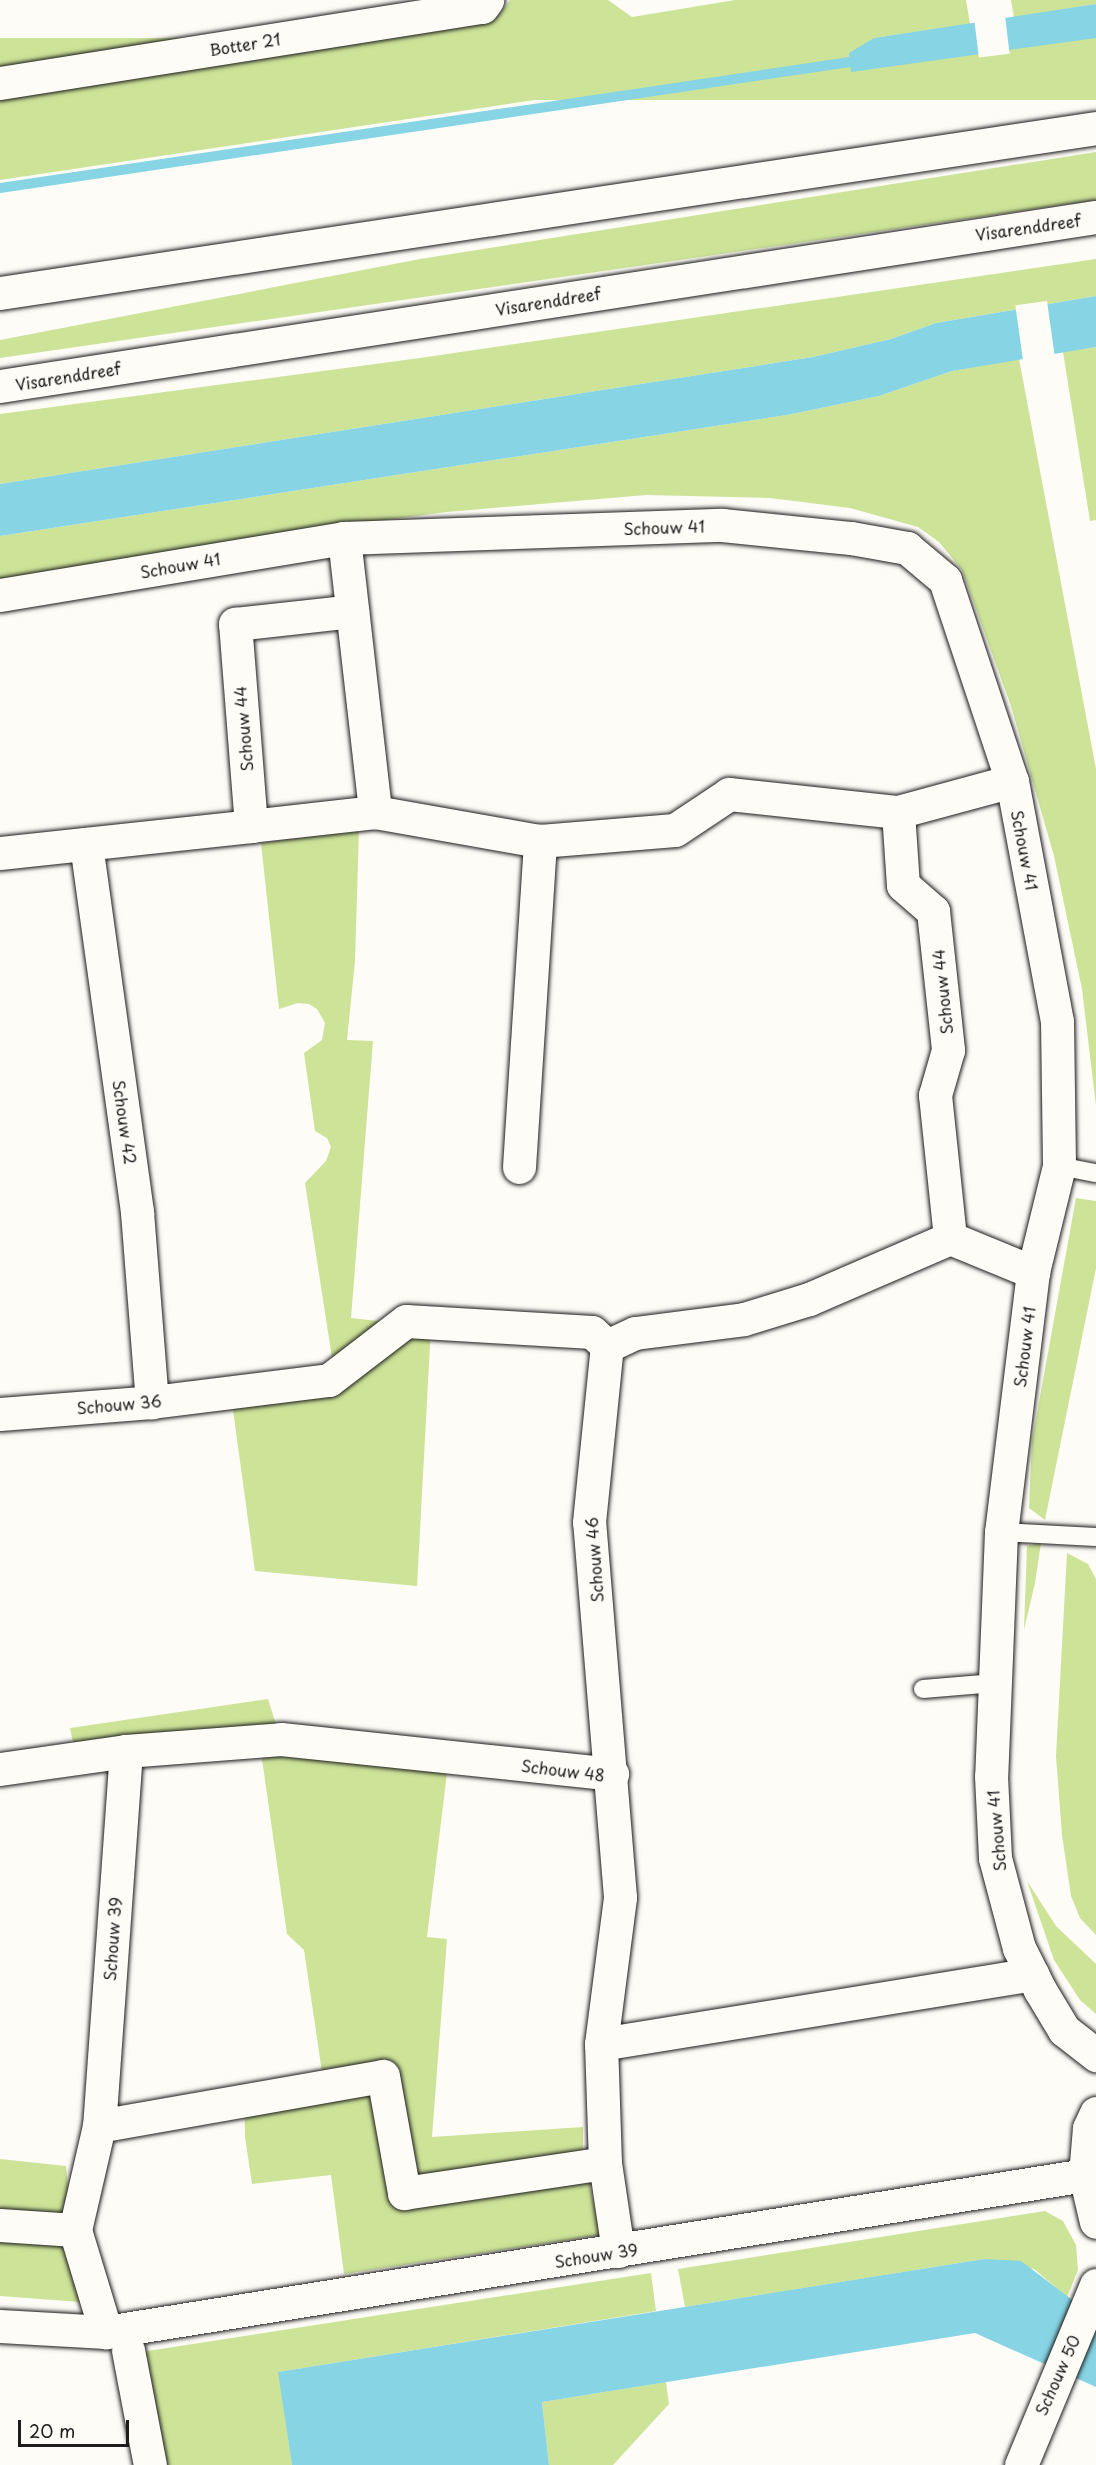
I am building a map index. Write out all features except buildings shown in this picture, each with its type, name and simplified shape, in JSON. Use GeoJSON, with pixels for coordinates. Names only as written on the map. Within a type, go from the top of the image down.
{"type":"FeatureCollection","features":[{"type":"Feature","properties":{"kind":"street","name":"Botter 21"},"geometry":{"type":"LineString","coordinates":[[0,83],[482,7],[487,0]]}},
{"type":"Feature","properties":{"kind":"street"},"geometry":{"type":"LineString","coordinates":[[0,294],[1096,128]]}},
{"type":"Feature","properties":{"kind":"street","name":"Visarenddreef"},"geometry":{"type":"LineString","coordinates":[[0,386],[1096,217]]}},
{"type":"Feature","properties":{"kind":"street","name":"Schouw 41"},"geometry":{"type":"LineString","coordinates":[[0,596],[344,538],[722,525],[851,538],[907,548],[945,580],[1012,781],[1057,1021],[1059,1166],[1033,1272],[1001,1532],[991,1776],[995,1858],[1019,1948],[1032,1974],[1064,2030],[1096,2055]]}},
{"type":"Feature","properties":{"kind":"street"},"geometry":{"type":"LineString","coordinates":[[344,538],[375,812]]}},
{"type":"Feature","properties":{"kind":"street","name":"Schouw 44"},"geometry":{"type":"LineString","coordinates":[[251,826],[235,624],[352,610]]}},
{"type":"Feature","properties":{"kind":"street"},"geometry":{"type":"LineString","coordinates":[[0,853],[375,812],[540,841],[675,830],[729,794],[898,813],[1012,781]]}},
{"type":"Feature","properties":{"kind":"street","name":"Schouw 44"},"geometry":{"type":"LineString","coordinates":[[898,813],[903,885],[933,911],[948,1050],[934,1095],[950,1238]]}},
{"type":"Feature","properties":{"kind":"street"},"geometry":{"type":"LineString","coordinates":[[519,1167],[540,841]]}},
{"type":"Feature","properties":{"kind":"street","name":"Schouw 42"},"geometry":{"type":"LineString","coordinates":[[86,844],[137,1212],[152,1402]]}},
{"type":"Feature","properties":{"kind":"street"},"geometry":{"type":"LineString","coordinates":[[607,1346],[635,1333],[744,1319],[809,1299],[950,1238],[1033,1272]]}},
{"type":"Feature","properties":{"kind":"street","name":"Schouw 36"},"geometry":{"type":"LineString","coordinates":[[0,1414],[152,1402],[329,1380],[406,1320],[592,1332],[607,1346]]}},
{"type":"Feature","properties":{"kind":"street","name":"Schouw 46"},"geometry":{"type":"LineString","coordinates":[[607,1346],[589,1522],[612,1774]]}},
{"type":"Feature","properties":{"kind":"street","name":"Schouw 48"},"geometry":{"type":"LineString","coordinates":[[126,1751],[281,1739],[612,1774],[620,1897],[601,2043],[605,2163],[618,2251]]}},
{"type":"Feature","properties":{"kind":"street"},"geometry":{"type":"LineString","coordinates":[[0,1769],[126,1751]]}},
{"type":"Feature","properties":{"kind":"street","name":"Schouw 39"},"geometry":{"type":"LineString","coordinates":[[117,2341],[75,2230],[99,2126],[126,1751]]}},
{"type":"Feature","properties":{"kind":"street"},"geometry":{"type":"LineString","coordinates":[[601,2043],[1032,1974]]}},
{"type":"Feature","properties":{"kind":"street"},"geometry":{"type":"LineString","coordinates":[[99,2126],[383,2076],[404,2193],[605,2163]]}},
{"type":"Feature","properties":{"kind":"street"},"geometry":{"type":"LineString","coordinates":[[1096,2113],[1089,2128],[1085,2175],[1096,2222]]}},
{"type":"Feature","properties":{"kind":"street","name":"Schouw 39"},"geometry":{"type":"LineString","coordinates":[[0,2326],[117,2341],[618,2251],[1085,2175]]}},
{"type":"Feature","properties":{"kind":"street"},"geometry":{"type":"LineString","coordinates":[[0,2225],[75,2230]]}},
{"type":"Feature","properties":{"kind":"street","name":"Schouw 50"},"geometry":{"type":"LineString","coordinates":[[1021,2465],[1053,2384],[1095,2290]]}},
{"type":"Feature","properties":{"kind":"street"},"geometry":{"type":"LineString","coordinates":[[117,2341],[150,2465]]}},
{"type":"Feature","properties":{"kind":"lane"},"geometry":{"type":"LineString","coordinates":[[1059,1166],[1096,1173]]}},
{"type":"Feature","properties":{"kind":"lane"},"geometry":{"type":"LineString","coordinates":[[1001,1532],[1096,1537]]}},
{"type":"Feature","properties":{"kind":"lane"},"geometry":{"type":"LineString","coordinates":[[923,1689],[995,1683]]}},
{"type":"Feature","properties":{"kind":"green space"},"geometry":{"type":"Polygon","coordinates":[[[510,0],[608,0],[632,17],[735,0],[966,0],[970,24],[874,38],[849,53],[0,180],[0,97],[498,16],[510,0]]]}},
{"type":"Feature","properties":{"kind":"green space"},"geometry":{"type":"Polygon","coordinates":[[[1011,0],[1096,0],[1096,4],[1014,18],[1011,0]]]}},
{"type":"Feature","properties":{"kind":"green space"},"geometry":{"type":"Polygon","coordinates":[[[0,38],[1096,38],[1096,100],[0,100],[0,38]]]}},
{"type":"Feature","properties":{"kind":"green space"},"geometry":{"type":"Polygon","coordinates":[[[1096,152],[1096,200],[0,358],[0,340],[420,259],[1096,152]]]}},
{"type":"Feature","properties":{"kind":"green space"},"geometry":{"type":"Polygon","coordinates":[[[1096,259],[1096,296],[936,323],[891,339],[813,357],[0,484],[0,414],[420,358],[1096,259]]]}},
{"type":"Feature","properties":{"kind":"green space"},"geometry":{"type":"Polygon","coordinates":[[[1096,347],[1096,520],[1090,521],[1063,352],[1096,347]]]}},
{"type":"Feature","properties":{"kind":"green space"},"geometry":{"type":"Polygon","coordinates":[[[1019,359],[1096,769],[1096,1106],[1082,989],[1054,856],[1011,706],[962,570],[939,542],[918,527],[850,508],[770,498],[646,495],[447,512],[339,526],[0,579],[0,536],[787,415],[879,396],[952,371],[1019,359]]]}},
{"type":"Feature","properties":{"kind":"green space"},"geometry":{"type":"Polygon","coordinates":[[[359,830],[355,961],[347,1040],[373,1041],[351,1318],[431,1327],[417,1586],[255,1571],[230,1388],[334,1371],[305,1183],[326,1161],[331,1147],[327,1138],[315,1131],[304,1053],[322,1040],[325,1023],[317,1009],[309,1004],[298,1003],[279,1009],[261,843],[359,830]]]}},
{"type":"Feature","properties":{"kind":"green space"},"geometry":{"type":"Polygon","coordinates":[[[1076,1198],[1096,1201],[1096,1268],[1045,1520],[1029,1508],[1032,1441],[1076,1198]]]}},
{"type":"Feature","properties":{"kind":"green space"},"geometry":{"type":"Polygon","coordinates":[[[1041,1543],[1035,1583],[1024,1630],[1027,1546],[1041,1543]]]}},
{"type":"Feature","properties":{"kind":"green space"},"geometry":{"type":"Polygon","coordinates":[[[1067,1553],[1088,1564],[1096,1579],[1096,1935],[1080,1918],[1071,1896],[1062,1835],[1056,1756],[1067,1553]]]}},
{"type":"Feature","properties":{"kind":"green space"},"geometry":{"type":"Polygon","coordinates":[[[268,1699],[285,1753],[447,1773],[427,1937],[447,1939],[432,2137],[583,2127],[583,2152],[600,2235],[344,2274],[331,2175],[252,2184],[245,2137],[244,2086],[322,2072],[304,1950],[287,1934],[259,1738],[77,1762],[70,1728],[268,1699]]]}},
{"type":"Feature","properties":{"kind":"green space"},"geometry":{"type":"Polygon","coordinates":[[[1027,1881],[1056,1926],[1096,1964],[1096,2014],[1080,2000],[1054,1960],[1027,1881]]]}},
{"type":"Feature","properties":{"kind":"green space"},"geometry":{"type":"Polygon","coordinates":[[[0,2159],[66,2166],[80,2302],[0,2296],[0,2159]]]}},
{"type":"Feature","properties":{"kind":"green space"},"geometry":{"type":"Polygon","coordinates":[[[1045,2211],[1063,2221],[1076,2245],[1078,2270],[1067,2297],[1034,2269],[984,2259],[685,2307],[678,2269],[1045,2211]]]}},
{"type":"Feature","properties":{"kind":"green space"},"geometry":{"type":"Polygon","coordinates":[[[651,2273],[656,2311],[279,2372],[292,2465],[158,2465],[141,2352],[651,2273]]]}},
{"type":"Feature","properties":{"kind":"green space"},"geometry":{"type":"Polygon","coordinates":[[[666,2382],[669,2404],[613,2465],[549,2465],[542,2402],[666,2382]]]}},
{"type":"Feature","properties":{"kind":"water"},"geometry":{"type":"Polygon","coordinates":[[[1096,4],[1096,38],[851,72],[849,53],[874,38],[1096,4]]]}},
{"type":"Feature","properties":{"kind":"water"},"geometry":{"type":"Polygon","coordinates":[[[1096,296],[1096,347],[952,371],[879,396],[787,415],[0,536],[0,484],[813,357],[891,339],[936,323],[1096,296]]]}},
{"type":"Feature","properties":{"kind":"water"},"geometry":{"type":"Polygon","coordinates":[[[984,2259],[1021,2261],[1079,2305],[1096,2311],[1096,2387],[975,2333],[542,2402],[549,2465],[292,2465],[278,2372],[984,2259]]]}},
{"type":"Feature","properties":{"kind":"pier"},"geometry":{"type":"Polygon","coordinates":[[[1005,16],[1010,54],[979,57],[974,20],[1005,16]]]}},
{"type":"Feature","properties":{"kind":"pier"},"geometry":{"type":"Polygon","coordinates":[[[1047,301],[1055,356],[1023,361],[1015,305],[1047,301]]]}},
{"type":"Feature","properties":{"kind":"waterway"},"geometry":{"type":"LineString","coordinates":[[0,188],[850,62]]}}]}
